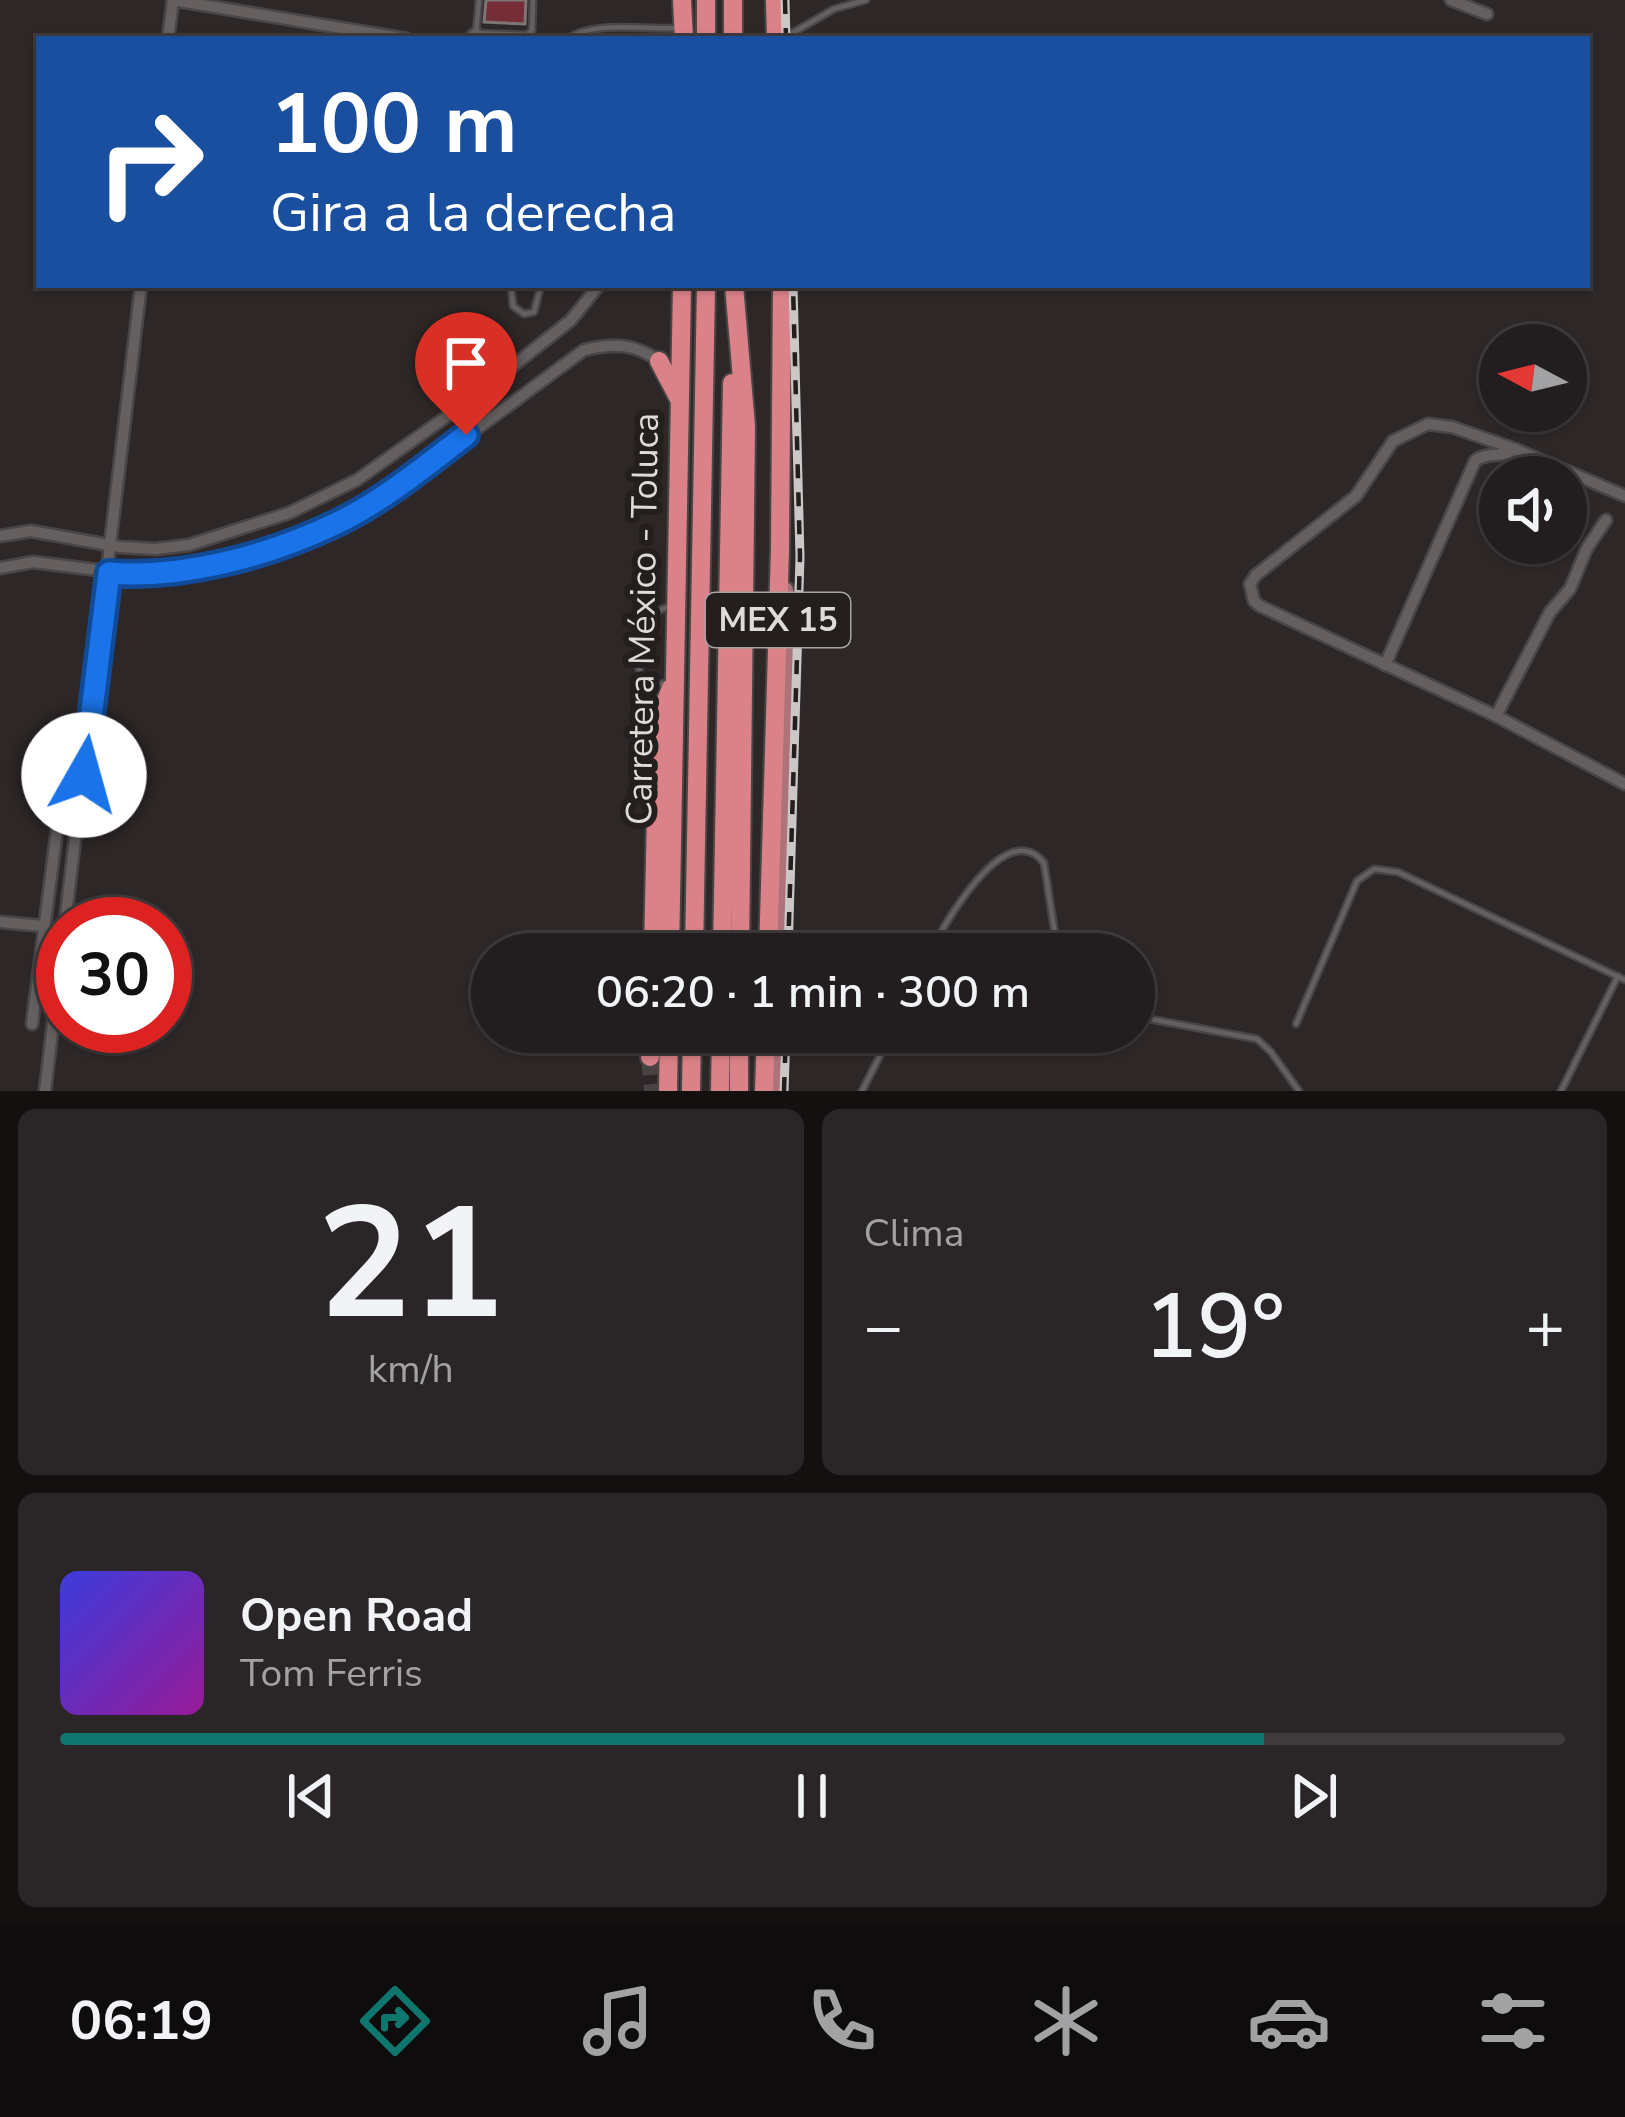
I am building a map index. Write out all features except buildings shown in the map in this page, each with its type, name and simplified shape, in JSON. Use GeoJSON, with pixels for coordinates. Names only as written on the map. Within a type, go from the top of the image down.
{"type":"FeatureCollection","features":[{"type":"Feature","properties":{"kind":"highway"},"geometry":{"type":"LineString","coordinates":[[682,0],[684,33]]}},
{"type":"Feature","properties":{"kind":"highway"},"geometry":{"type":"LineString","coordinates":[[706,0],[706,36]]}},
{"type":"Feature","properties":{"kind":"highway"},"geometry":{"type":"LineString","coordinates":[[733,0],[733,36]]}},
{"type":"Feature","properties":{"kind":"highway"},"geometry":{"type":"LineString","coordinates":[[775,0],[779,36]]}},
{"type":"Feature","properties":{"kind":"highway","name":"Carretera México - Toluca"},"geometry":{"type":"LineString","coordinates":[[670,933],[682,288]]}},
{"type":"Feature","properties":{"kind":"highway"},"geometry":{"type":"LineString","coordinates":[[694,933],[706,288]]}},
{"type":"Feature","properties":{"kind":"highway"},"geometry":{"type":"LineString","coordinates":[[722,933],[734,288]]}},
{"type":"Feature","properties":{"kind":"highway"},"geometry":{"type":"LineString","coordinates":[[734,288],[746,426],[740,933]]}},
{"type":"Feature","properties":{"kind":"highway","name":"MEX 15"},"geometry":{"type":"LineString","coordinates":[[769,933],[782,288]]}},
{"type":"Feature","properties":{"kind":"highway"},"geometry":{"type":"LineString","coordinates":[[659,361],[680,400]]}},
{"type":"Feature","properties":{"kind":"highway"},"geometry":{"type":"LineString","coordinates":[[653,933],[658,720],[675,679]]}},
{"type":"Feature","properties":{"kind":"highway"},"geometry":{"type":"LineString","coordinates":[[650,1053],[650,1057]]}},
{"type":"Feature","properties":{"kind":"highway"},"geometry":{"type":"LineString","coordinates":[[668,1091],[669,1053]]}},
{"type":"Feature","properties":{"kind":"highway"},"geometry":{"type":"LineString","coordinates":[[691,1091],[692,1053]]}},
{"type":"Feature","properties":{"kind":"highway"},"geometry":{"type":"LineString","coordinates":[[719,1091],[720,1053]]}},
{"type":"Feature","properties":{"kind":"highway"},"geometry":{"type":"LineString","coordinates":[[739,1091],[740,1053]]}},
{"type":"Feature","properties":{"kind":"highway"},"geometry":{"type":"LineString","coordinates":[[764,1091],[765,1053]]}},
{"type":"Feature","properties":{"kind":"main road"},"geometry":{"type":"LineString","coordinates":[[780,549],[792,642],[782,933]]}},
{"type":"Feature","properties":{"kind":"main road"},"geometry":{"type":"LineString","coordinates":[[777,1091],[778,1053]]}},
{"type":"Feature","properties":{"kind":"street"},"geometry":{"type":"LineString","coordinates":[[168,36],[172,0],[389,36]]}},
{"type":"Feature","properties":{"kind":"street"},"geometry":{"type":"LineString","coordinates":[[1451,0],[1487,14]]}},
{"type":"Feature","properties":{"kind":"street"},"geometry":{"type":"LineString","coordinates":[[45,1091],[141,288]]}},
{"type":"Feature","properties":{"kind":"street"},"geometry":{"type":"LineString","coordinates":[[1,535],[31,531],[156,549],[189,545],[289,512],[357,480],[520,363],[571,320],[597,288]]}},
{"type":"Feature","properties":{"kind":"street"},"geometry":{"type":"LineString","coordinates":[[0,568],[33,562],[146,576],[208,565],[336,524],[402,484],[584,350],[604,345],[640,348],[659,361]]}},
{"type":"Feature","properties":{"kind":"street"},"geometry":{"type":"LineString","coordinates":[[1625,496],[1515,449],[1438,424],[1408,431],[1385,450],[1356,496],[1256,575],[1250,591],[1260,606],[1496,716],[1625,784]]}},
{"type":"Feature","properties":{"kind":"street"},"geometry":{"type":"LineString","coordinates":[[1385,664],[1475,461],[1515,449]]}},
{"type":"Feature","properties":{"kind":"street"},"geometry":{"type":"LineString","coordinates":[[1496,716],[1550,611],[1570,589],[1586,548],[1606,520]]}},
{"type":"Feature","properties":{"kind":"street"},"geometry":{"type":"LineString","coordinates":[[31,531],[33,562]]}},
{"type":"Feature","properties":{"kind":"street"},"geometry":{"type":"LineString","coordinates":[[48,897],[66,759],[75,734],[89,731]]}},
{"type":"Feature","properties":{"kind":"street"},"geometry":{"type":"LineString","coordinates":[[0,922],[36,925]]}},
{"type":"Feature","properties":{"kind":"street"},"geometry":{"type":"LineString","coordinates":[[32,1024],[36,991]]}},
{"type":"Feature","properties":{"kind":"lane"},"geometry":{"type":"LineString","coordinates":[[478,0],[473,36],[530,34],[533,0]]}},
{"type":"Feature","properties":{"kind":"lane"},"geometry":{"type":"LineString","coordinates":[[784,36],[834,9],[866,0]]}},
{"type":"Feature","properties":{"kind":"lane"},"geometry":{"type":"LineString","coordinates":[[570,36],[607,30],[684,33]]}},
{"type":"Feature","properties":{"kind":"lane"},"geometry":{"type":"LineString","coordinates":[[511,288],[513,306],[524,314],[534,312],[541,288]]}},
{"type":"Feature","properties":{"kind":"lane"},"geometry":{"type":"LineString","coordinates":[[675,603],[645,620],[638,668],[645,685],[655,687],[675,679]]}},
{"type":"Feature","properties":{"kind":"lane"},"geometry":{"type":"LineString","coordinates":[[941,933],[962,897],[1004,856],[1019,851],[1044,862],[1055,933]]}},
{"type":"Feature","properties":{"kind":"lane"},"geometry":{"type":"LineString","coordinates":[[1296,1024],[1358,881],[1374,869],[1398,872],[1621,978],[1561,1091]]}},
{"type":"Feature","properties":{"kind":"lane"},"geometry":{"type":"LineString","coordinates":[[1155,1020],[1257,1039],[1299,1091]]}},
{"type":"Feature","properties":{"kind":"lane"},"geometry":{"type":"LineString","coordinates":[[862,1091],[881,1053]]}},
{"type":"Feature","properties":{"kind":"tunnel"},"geometry":{"type":"LineString","coordinates":[[650,1057],[653,1091]]}},
{"type":"Feature","properties":{"kind":"railway"},"geometry":{"type":"LineString","coordinates":[[785,0],[786,36]]}},
{"type":"Feature","properties":{"kind":"railway"},"geometry":{"type":"LineString","coordinates":[[789,933],[800,557],[793,288]]}},
{"type":"Feature","properties":{"kind":"railway"},"geometry":{"type":"LineString","coordinates":[[784,1091],[785,1053]]}},
{"type":"Feature","properties":{"kind":"route"},"geometry":{"type":"LineString","coordinates":[[84,775],[109,573],[146,576],[208,565],[336,524],[402,484],[466,435]]}}]}
